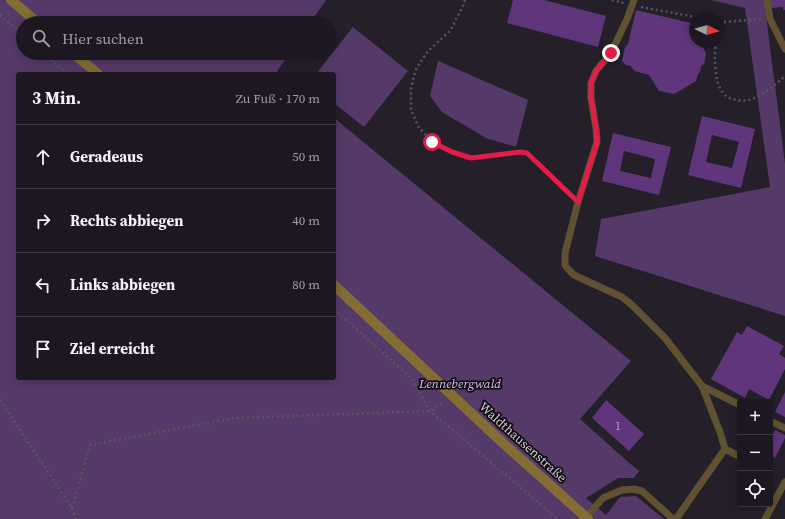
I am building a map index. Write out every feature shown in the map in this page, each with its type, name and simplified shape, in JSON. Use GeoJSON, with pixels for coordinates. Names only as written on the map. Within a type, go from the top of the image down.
{"type":"FeatureCollection","features":[{"type":"Feature","properties":{"kind":"street"},"geometry":{"type":"LineString","coordinates":[[11,0],[30,16]]}},
{"type":"Feature","properties":{"kind":"street"},"geometry":{"type":"LineString","coordinates":[[81,60],[96,72]]}},
{"type":"Feature","properties":{"kind":"street","name":"Waldthausenstraße"},"geometry":{"type":"LineString","coordinates":[[336,287],[503,443],[587,518]]}},
{"type":"Feature","properties":{"kind":"lane"},"geometry":{"type":"LineString","coordinates":[[767,0],[770,19],[785,49]]}},
{"type":"Feature","properties":{"kind":"lane"},"geometry":{"type":"LineString","coordinates":[[633,3],[611,53],[596,71],[591,83],[591,98],[597,142],[578,202],[565,254],[565,264],[574,275],[622,297],[632,304],[665,338],[702,386],[725,449],[737,455]]}},
{"type":"Feature","properties":{"kind":"lane"},"geometry":{"type":"LineString","coordinates":[[702,386],[737,404]]}},
{"type":"Feature","properties":{"kind":"lane"},"geometry":{"type":"LineString","coordinates":[[773,422],[785,428]]}},
{"type":"Feature","properties":{"kind":"lane"},"geometry":{"type":"LineString","coordinates":[[587,518],[603,498],[622,490],[634,489],[642,491],[674,519],[725,449]]}},
{"type":"Feature","properties":{"kind":"lane"},"geometry":{"type":"LineString","coordinates":[[765,519],[785,482]]}},
{"type":"Feature","properties":{"kind":"path"},"geometry":{"type":"LineString","coordinates":[[466,0],[450,31],[428,52],[416,69],[411,88],[411,110],[419,128],[432,142],[452,152],[471,158],[520,152],[527,153],[578,202]]}},
{"type":"Feature","properties":{"kind":"path"},"geometry":{"type":"LineString","coordinates":[[612,0],[689,15]]}},
{"type":"Feature","properties":{"kind":"path"},"geometry":{"type":"LineString","coordinates":[[0,15],[16,29]]}},
{"type":"Feature","properties":{"kind":"path"},"geometry":{"type":"LineString","coordinates":[[725,22],[770,19]]}},
{"type":"Feature","properties":{"kind":"path"},"geometry":{"type":"LineString","coordinates":[[716,48],[715,64],[718,82],[723,93],[729,98],[743,101],[752,99],[764,93],[785,76]]}},
{"type":"Feature","properties":{"kind":"path"},"geometry":{"type":"LineString","coordinates":[[51,60],[65,72]]}},
{"type":"Feature","properties":{"kind":"path"},"geometry":{"type":"LineString","coordinates":[[336,312],[412,378],[430,412],[558,519]]}},
{"type":"Feature","properties":{"kind":"path"},"geometry":{"type":"LineString","coordinates":[[72,508],[90,445],[234,418],[430,412],[453,395]]}},
{"type":"Feature","properties":{"kind":"path"},"geometry":{"type":"LineString","coordinates":[[0,400],[72,508],[76,519]]}},
{"type":"Feature","properties":{"kind":"green space","name":"Lennebergwald"},"geometry":{"type":"Polygon","coordinates":[[[0,0],[326,0],[315,16],[16,16],[16,60],[285,60],[277,71],[278,72],[16,72],[16,380],[336,380],[336,120],[631,361],[580,419],[639,471],[634,478],[618,478],[586,498],[606,515],[620,497],[636,496],[664,519],[0,519],[0,0]]]}},
{"type":"Feature","properties":{"kind":"green space"},"geometry":{"type":"Polygon","coordinates":[[[711,0],[764,0],[785,164],[785,316],[595,256],[601,219],[770,187],[745,8],[711,0]]]}},
{"type":"Feature","properties":{"kind":"green space"},"geometry":{"type":"Polygon","coordinates":[[[353,27],[408,71],[364,127],[336,105],[336,72],[318,72],[327,60],[336,60],[336,49],[353,27]]]}},
{"type":"Feature","properties":{"kind":"green space"},"geometry":{"type":"Polygon","coordinates":[[[438,61],[528,100],[516,147],[486,138],[442,112],[430,96],[438,61]]]}},
{"type":"Feature","properties":{"kind":"building"},"geometry":{"type":"Polygon","coordinates":[[[513,0],[544,0],[606,16],[598,47],[507,23],[513,0]]]}},
{"type":"Feature","properties":{"kind":"building"},"geometry":{"type":"Polygon","coordinates":[[[770,0],[785,0],[785,10],[783,10],[783,7],[771,8],[770,0]]]}},
{"type":"Feature","properties":{"kind":"building"},"geometry":{"type":"Polygon","coordinates":[[[636,10],[689,23],[689,48],[703,48],[706,53],[704,64],[701,66],[696,81],[674,94],[659,91],[649,75],[634,71],[631,66],[626,65],[622,61],[625,47],[628,44],[636,10]]]}},
{"type":"Feature","properties":{"kind":"building"},"geometry":{"type":"Polygon","coordinates":[[[702,116],[755,129],[741,188],[688,175],[702,116]],[[712,135],[706,162],[732,168],[739,142],[712,135]]]}},
{"type":"Feature","properties":{"kind":"building"},"geometry":{"type":"Polygon","coordinates":[[[613,133],[671,147],[659,195],[602,181],[613,133]],[[624,151],[620,171],[651,178],[655,159],[624,151]]]}},
{"type":"Feature","properties":{"kind":"building"},"geometry":{"type":"Polygon","coordinates":[[[747,326],[784,346],[779,354],[785,358],[785,369],[770,399],[749,389],[745,398],[711,379],[737,332],[742,335],[747,326]]]}},
{"type":"Feature","properties":{"kind":"building"},"geometry":{"type":"Polygon","coordinates":[[[785,392],[785,417],[775,412],[785,392]]]}},
{"type":"Feature","properties":{"kind":"building"},"geometry":{"type":"Polygon","coordinates":[[[606,400],[644,434],[629,451],[592,418],[606,400]]]}},
{"type":"Feature","properties":{"kind":"building"},"geometry":{"type":"Polygon","coordinates":[[[775,430],[785,435],[775,458],[773,457],[773,434],[775,430]]]}},
{"type":"Feature","properties":{"kind":"route"},"geometry":{"type":"LineString","coordinates":[[432,142],[452,152],[471,158],[520,152],[527,153],[578,202],[597,142],[591,98],[591,83],[596,71],[611,53]]}}]}
